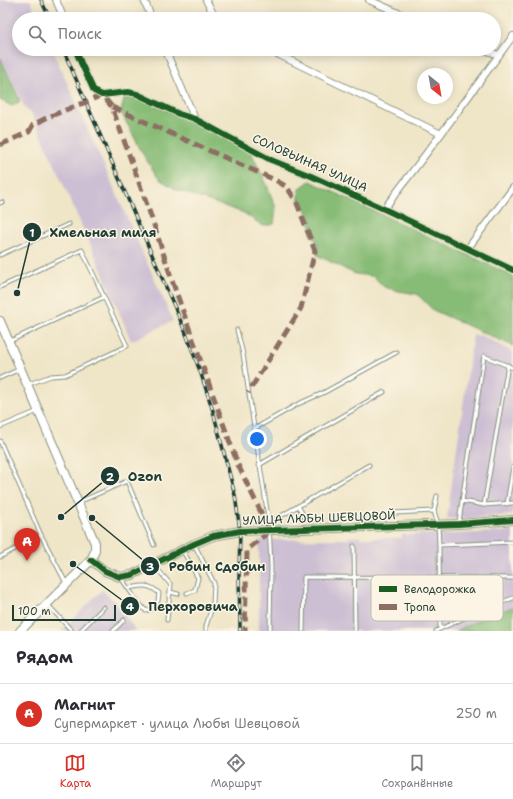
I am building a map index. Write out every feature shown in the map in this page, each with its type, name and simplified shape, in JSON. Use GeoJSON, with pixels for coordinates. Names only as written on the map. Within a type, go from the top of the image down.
{"type":"FeatureCollection","features":[{"type":"Feature","properties":{"kind":"street"},"geometry":{"type":"LineString","coordinates":[[56,0],[61,12]]}},
{"type":"Feature","properties":{"kind":"street"},"geometry":{"type":"LineString","coordinates":[[144,0],[149,12]]}},
{"type":"Feature","properties":{"kind":"street"},"geometry":{"type":"LineString","coordinates":[[206,0],[212,12]]}},
{"type":"Feature","properties":{"kind":"street"},"geometry":{"type":"LineString","coordinates":[[370,0],[397,12]]}},
{"type":"Feature","properties":{"kind":"street"},"geometry":{"type":"LineString","coordinates":[[501,51],[513,36]]}},
{"type":"Feature","properties":{"kind":"street","name":"СОЛОВЬИНАЯ УЛИЦА"},"geometry":{"type":"LineString","coordinates":[[78,56],[94,91],[102,95],[128,92],[137,94],[179,114],[195,119],[271,160],[311,176],[384,209],[513,270]]}},
{"type":"Feature","properties":{"kind":"street"},"geometry":{"type":"LineString","coordinates":[[168,56],[195,119]]}},
{"type":"Feature","properties":{"kind":"street"},"geometry":{"type":"LineString","coordinates":[[281,56],[441,134]]}},
{"type":"Feature","properties":{"kind":"street"},"geometry":{"type":"LineString","coordinates":[[384,209],[497,56]]}},
{"type":"Feature","properties":{"kind":"street"},"geometry":{"type":"LineString","coordinates":[[468,248],[513,188]]}},
{"type":"Feature","properties":{"kind":"street"},"geometry":{"type":"LineString","coordinates":[[0,321],[95,543],[95,552],[91,560],[20,631]]}},
{"type":"Feature","properties":{"kind":"street","name":"УЛИЦА ЛЮБЫ ШЕВЦОВОЙ"},"geometry":{"type":"LineString","coordinates":[[120,576],[132,575],[213,536],[270,527],[459,524],[513,520]]}},
{"type":"Feature","properties":{"kind":"street"},"geometry":{"type":"LineString","coordinates":[[91,560],[105,572],[120,576]]}},
{"type":"Feature","properties":{"kind":"lane"},"geometry":{"type":"LineString","coordinates":[[0,255],[69,224]]}},
{"type":"Feature","properties":{"kind":"lane"},"geometry":{"type":"LineString","coordinates":[[0,286],[82,250],[127,346],[65,375],[51,376],[27,385]]}},
{"type":"Feature","properties":{"kind":"lane"},"geometry":{"type":"LineString","coordinates":[[8,341],[104,297]]}},
{"type":"Feature","properties":{"kind":"lane"},"geometry":{"type":"LineString","coordinates":[[237,330],[243,354],[270,527],[270,631]]}},
{"type":"Feature","properties":{"kind":"lane"},"geometry":{"type":"LineString","coordinates":[[254,429],[397,352]]}},
{"type":"Feature","properties":{"kind":"lane"},"geometry":{"type":"LineString","coordinates":[[459,524],[484,356],[513,368]]}},
{"type":"Feature","properties":{"kind":"lane"},"geometry":{"type":"LineString","coordinates":[[484,505],[508,365]]}},
{"type":"Feature","properties":{"kind":"lane"},"geometry":{"type":"LineString","coordinates":[[0,378],[20,369]]}},
{"type":"Feature","properties":{"kind":"lane"},"geometry":{"type":"LineString","coordinates":[[260,465],[384,392]]}},
{"type":"Feature","properties":{"kind":"lane"},"geometry":{"type":"LineString","coordinates":[[0,427],[38,411]]}},
{"type":"Feature","properties":{"kind":"lane"},"geometry":{"type":"LineString","coordinates":[[0,441],[41,535],[66,585]]}},
{"type":"Feature","properties":{"kind":"lane"},"geometry":{"type":"LineString","coordinates":[[270,527],[298,506],[369,465]]}},
{"type":"Feature","properties":{"kind":"lane"},"geometry":{"type":"LineString","coordinates":[[507,504],[513,467]]}},
{"type":"Feature","properties":{"kind":"lane"},"geometry":{"type":"LineString","coordinates":[[78,503],[126,481],[154,545]]}},
{"type":"Feature","properties":{"kind":"lane"},"geometry":{"type":"LineString","coordinates":[[437,496],[434,511],[438,524],[439,575]]}},
{"type":"Feature","properties":{"kind":"lane"},"geometry":{"type":"LineString","coordinates":[[462,501],[484,505],[513,503]]}},
{"type":"Feature","properties":{"kind":"lane"},"geometry":{"type":"LineString","coordinates":[[298,506],[305,518]]}},
{"type":"Feature","properties":{"kind":"lane"},"geometry":{"type":"LineString","coordinates":[[394,513],[434,511]]}},
{"type":"Feature","properties":{"kind":"lane"},"geometry":{"type":"LineString","coordinates":[[0,557],[41,535]]}},
{"type":"Feature","properties":{"kind":"lane"},"geometry":{"type":"LineString","coordinates":[[439,545],[513,542]]}},
{"type":"Feature","properties":{"kind":"lane"},"geometry":{"type":"LineString","coordinates":[[194,544],[214,583],[213,604],[206,626],[206,631]]}},
{"type":"Feature","properties":{"kind":"lane"},"geometry":{"type":"LineString","coordinates":[[354,546],[355,631]]}},
{"type":"Feature","properties":{"kind":"lane"},"geometry":{"type":"LineString","coordinates":[[183,551],[198,578],[194,590],[187,593]]}},
{"type":"Feature","properties":{"kind":"lane"},"geometry":{"type":"LineString","coordinates":[[154,565],[171,585],[167,620]]}},
{"type":"Feature","properties":{"kind":"lane"},"geometry":{"type":"LineString","coordinates":[[120,576],[137,601],[146,611],[154,608],[158,601],[159,594],[154,589],[147,585],[129,588]]}},
{"type":"Feature","properties":{"kind":"lane"},"geometry":{"type":"LineString","coordinates":[[303,631],[304,577],[371,577]]}},
{"type":"Feature","properties":{"kind":"lane"},"geometry":{"type":"LineString","coordinates":[[503,578],[513,578]]}},
{"type":"Feature","properties":{"kind":"lane"},"geometry":{"type":"LineString","coordinates":[[170,592],[178,594]]}},
{"type":"Feature","properties":{"kind":"lane"},"geometry":{"type":"LineString","coordinates":[[503,602],[513,598]]}},
{"type":"Feature","properties":{"kind":"lane"},"geometry":{"type":"LineString","coordinates":[[47,604],[72,631]]}},
{"type":"Feature","properties":{"kind":"lane"},"geometry":{"type":"LineString","coordinates":[[80,631],[104,608]]}},
{"type":"Feature","properties":{"kind":"lane"},"geometry":{"type":"LineString","coordinates":[[113,631],[124,620]]}},
{"type":"Feature","properties":{"kind":"lane"},"geometry":{"type":"LineString","coordinates":[[440,621],[440,628]]}},
{"type":"Feature","properties":{"kind":"lane"},"geometry":{"type":"LineString","coordinates":[[436,631],[456,621]]}},
{"type":"Feature","properties":{"kind":"shaded area"},"geometry":{"type":"Polygon","coordinates":[[[0,0],[30,0],[36,12],[12,12],[12,56],[55,56],[173,321],[131,341],[103,273],[32,114],[25,108],[0,56],[0,0]]]}},
{"type":"Feature","properties":{"kind":"shaded area"},"geometry":{"type":"Polygon","coordinates":[[[473,335],[482,336],[513,352],[513,515],[455,519],[447,518],[473,335]]]}},
{"type":"Feature","properties":{"kind":"shaded area"},"geometry":{"type":"Polygon","coordinates":[[[513,531],[513,610],[503,614],[503,575],[371,575],[371,621],[485,621],[460,631],[259,631],[259,540],[349,539],[349,537],[360,536],[360,538],[402,538],[402,535],[442,535],[513,531]]]}},
{"type":"Feature","properties":{"kind":"shaded area"},"geometry":{"type":"Polygon","coordinates":[[[102,590],[117,604],[136,631],[61,631],[102,590]]]}},
{"type":"Feature","properties":{"kind":"green space"},"geometry":{"type":"Polygon","coordinates":[[[0,57],[20,101],[12,106],[0,100],[0,57]]]}},
{"type":"Feature","properties":{"kind":"green space"},"geometry":{"type":"Polygon","coordinates":[[[136,97],[183,117],[251,152],[276,208],[274,224],[263,226],[244,213],[177,190],[159,179],[144,156],[121,112],[124,99],[136,97]]]}},
{"type":"Feature","properties":{"kind":"green space"},"geometry":{"type":"Polygon","coordinates":[[[310,181],[513,276],[513,346],[433,310],[417,294],[384,287],[373,276],[355,274],[317,255],[318,244],[312,234],[309,214],[299,202],[299,189],[310,181]]]}},
{"type":"Feature","properties":{"kind":"green space"},"geometry":{"type":"Polygon","coordinates":[[[513,607],[513,631],[457,631],[477,621],[503,621],[503,611],[513,607]]]}},
{"type":"Feature","properties":{"kind":"railway"},"geometry":{"type":"LineString","coordinates":[[41,0],[47,12]]}},
{"type":"Feature","properties":{"kind":"railway"},"geometry":{"type":"LineString","coordinates":[[66,56],[185,331],[213,411],[235,495],[240,531],[240,631]]}},
{"type":"Feature","properties":{"kind":"marked path"},"geometry":{"type":"LineString","coordinates":[[0,145],[29,132],[33,125],[48,117],[102,95],[112,107],[238,465],[270,531],[247,550],[245,631]]}},
{"type":"Feature","properties":{"kind":"marked path"},"geometry":{"type":"LineString","coordinates":[[112,107],[275,180],[287,187],[297,203],[315,251],[301,308],[248,393]]}},
{"type":"Feature","properties":{"kind":"cycle path"},"geometry":{"type":"LineString","coordinates":[[78,56],[94,91],[102,95],[128,92],[137,94],[179,114],[195,119],[271,160],[311,176],[384,209],[513,270]]}},
{"type":"Feature","properties":{"kind":"cycle path"},"geometry":{"type":"LineString","coordinates":[[91,560],[105,571],[120,577],[132,575],[213,536],[240,531],[459,524],[513,520]]}},
{"type":"Feature","properties":{"kind":"place","name":"Хмельная миля"},"geometry":{"type":"Point","coordinates":[17,293]}},
{"type":"Feature","properties":{"kind":"place","name":"Ozon"},"geometry":{"type":"Point","coordinates":[61,517]}},
{"type":"Feature","properties":{"kind":"place","name":"Робин Сдобин"},"geometry":{"type":"Point","coordinates":[92,518]}},
{"type":"Feature","properties":{"kind":"place","name":"Магнит"},"geometry":{"type":"Point","coordinates":[27,561]}},
{"type":"Feature","properties":{"kind":"place","name":"Перхоровича"},"geometry":{"type":"Point","coordinates":[73,564]}}]}
